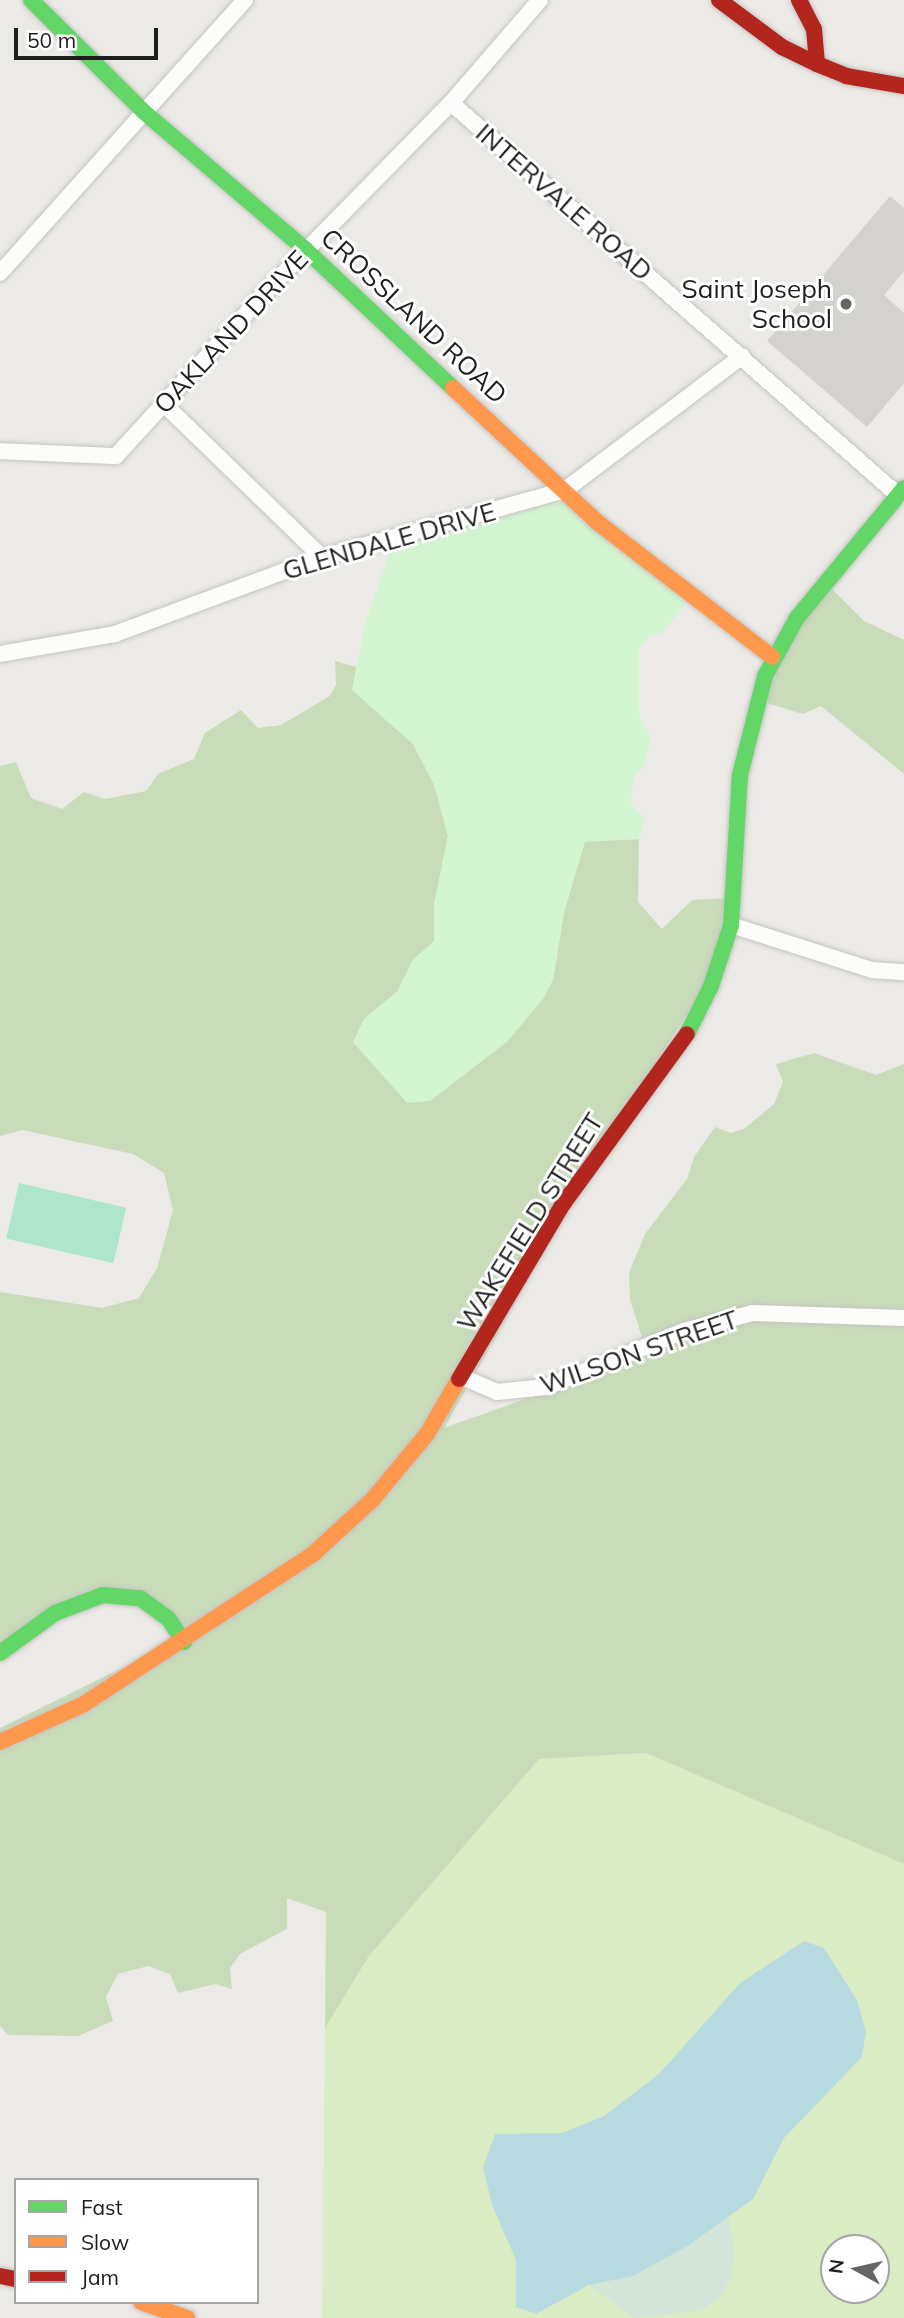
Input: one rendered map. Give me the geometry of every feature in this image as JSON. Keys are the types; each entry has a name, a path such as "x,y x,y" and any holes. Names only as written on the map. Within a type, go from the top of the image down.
{"street":[{"name":"CROSSLAND ROAD","path":"31,0 144,112 306,250 597,522 772,657"},
{"path":"0,273 245,0"},
{"name":"OAKLAND DRIVE","path":"0,451 116,456 306,250 451,103 540,0"},
{"path":"719,0 782,47 817,64 846,76 904,86"},
{"path":"799,0 814,29 817,64"},
{"name":"INTERVALE ROAD","path":"451,103 901,492"},
{"name":"GLENDALE DRIVE","path":"0,654 115,634 323,557 565,490 743,356"},
{"path":"164,404 323,557"},
{"name":"WAKEFIELD STREET","path":"0,1742 84,1704 184,1642 339,1531 427,1434 584,1172 678,1051 711,986 731,925 740,775 772,657 797,618 901,492"},
{"path":"731,925 872,970 904,972"},
{"name":"WILSON STREET","path":"462,1377 497,1392 546,1387 684,1331 753,1313 904,1318"},
{"path":"0,1653 55,1613 103,1595 140,1598 168,1618 184,1642"},
{"path":"147,2304 187,2318"}],"green space":[{"path":"550,493 690,599 662,633 649,636 639,649 639,717 651,738 645,764 633,779 631,803 645,820 639,839 585,842 564,912 553,980 543,999 508,1041 430,1101 407,1103 353,1042 364,1019 397,992 413,960 434,941 434,905 448,836 434,784 413,744 352,690 365,624 395,537"},
{"path":"828,585 864,621 904,640 904,774 821,706 803,714 756,700"},
{"path":"335,661 356,667 353,690 413,744 434,784 448,836 434,905 434,941 413,960 397,992 364,1019 553,980 564,912 585,841 639,839 638,902 662,929 692,900 730,898 714,971 616,1126 444,1428 567,1384 643,1341 630,1299 629,1273 645,1234 687,1179 694,1157 715,1127 731,1133 744,1129 774,1104 783,1082 776,1064 814,1053 876,1075 904,1064 904,1864 646,1753 539,1759 369,1956 325,2028 326,1912 287,1898 287,1929 240,1954 230,1968 232,1989 215,1984 178,1993 170,1974 148,1966 118,1974 106,1997 113,2021 78,2036 8,2035 0,2026 0,1728 189,1635 106,1591 0,1650 0,1292 102,1308 139,1298 157,1268 173,1210 164,1173 133,1154 22,1130 0,1136 0,766 16,762 31,798 62,809 84,792 105,799 146,791 158,774 194,759 205,733 241,710 258,728 281,725 330,696 336,685"},
{"path":"19,1183 126,1208 113,1263 6,1239"},
{"path":"646,1753 904,1864 904,2318 322,2318 325,2028 369,1956 538,1759"},
{"path":"729,2217 735,2257 731,2277 720,2297 702,2310 634,2318 589,2285 633,2276"}],"water":[{"path":"804,1941 824,1948 857,2000 866,2032 862,2057 784,2138 753,2199 689,2245 633,2276 589,2285 536,2314 516,2307 516,2260 492,2205 483,2167 495,2134 562,2133 604,2116 659,2074 740,1983"}],"building":[{"name":"Saint Joseph School","path":"890,196 904,208 904,271 884,295 904,313 904,383 867,427 767,341"}],"traffic: fast":[{"path":"31,0 144,112 306,250 453,388"},
{"path":"687,1034 711,986 731,925 740,775 765,676 797,618 904,488"},
{"path":"0,1653 55,1613 103,1595 140,1598 168,1618 184,1642"}],"traffic: slow":[{"path":"453,388 597,522 772,657"},
{"path":"0,1742 84,1704 313,1554 373,1499 427,1434 459,1379"},
{"path":"147,2304 187,2318"}],"traffic: jam":[{"path":"719,0 782,47 817,64 846,76 904,86"},
{"path":"799,0 814,29 817,64"},
{"path":"459,1379 563,1204 687,1034"},
{"path":"0,2276 14,2279"}],"place":[{"name":"Saint Joseph School","path":"846,304"}]}
